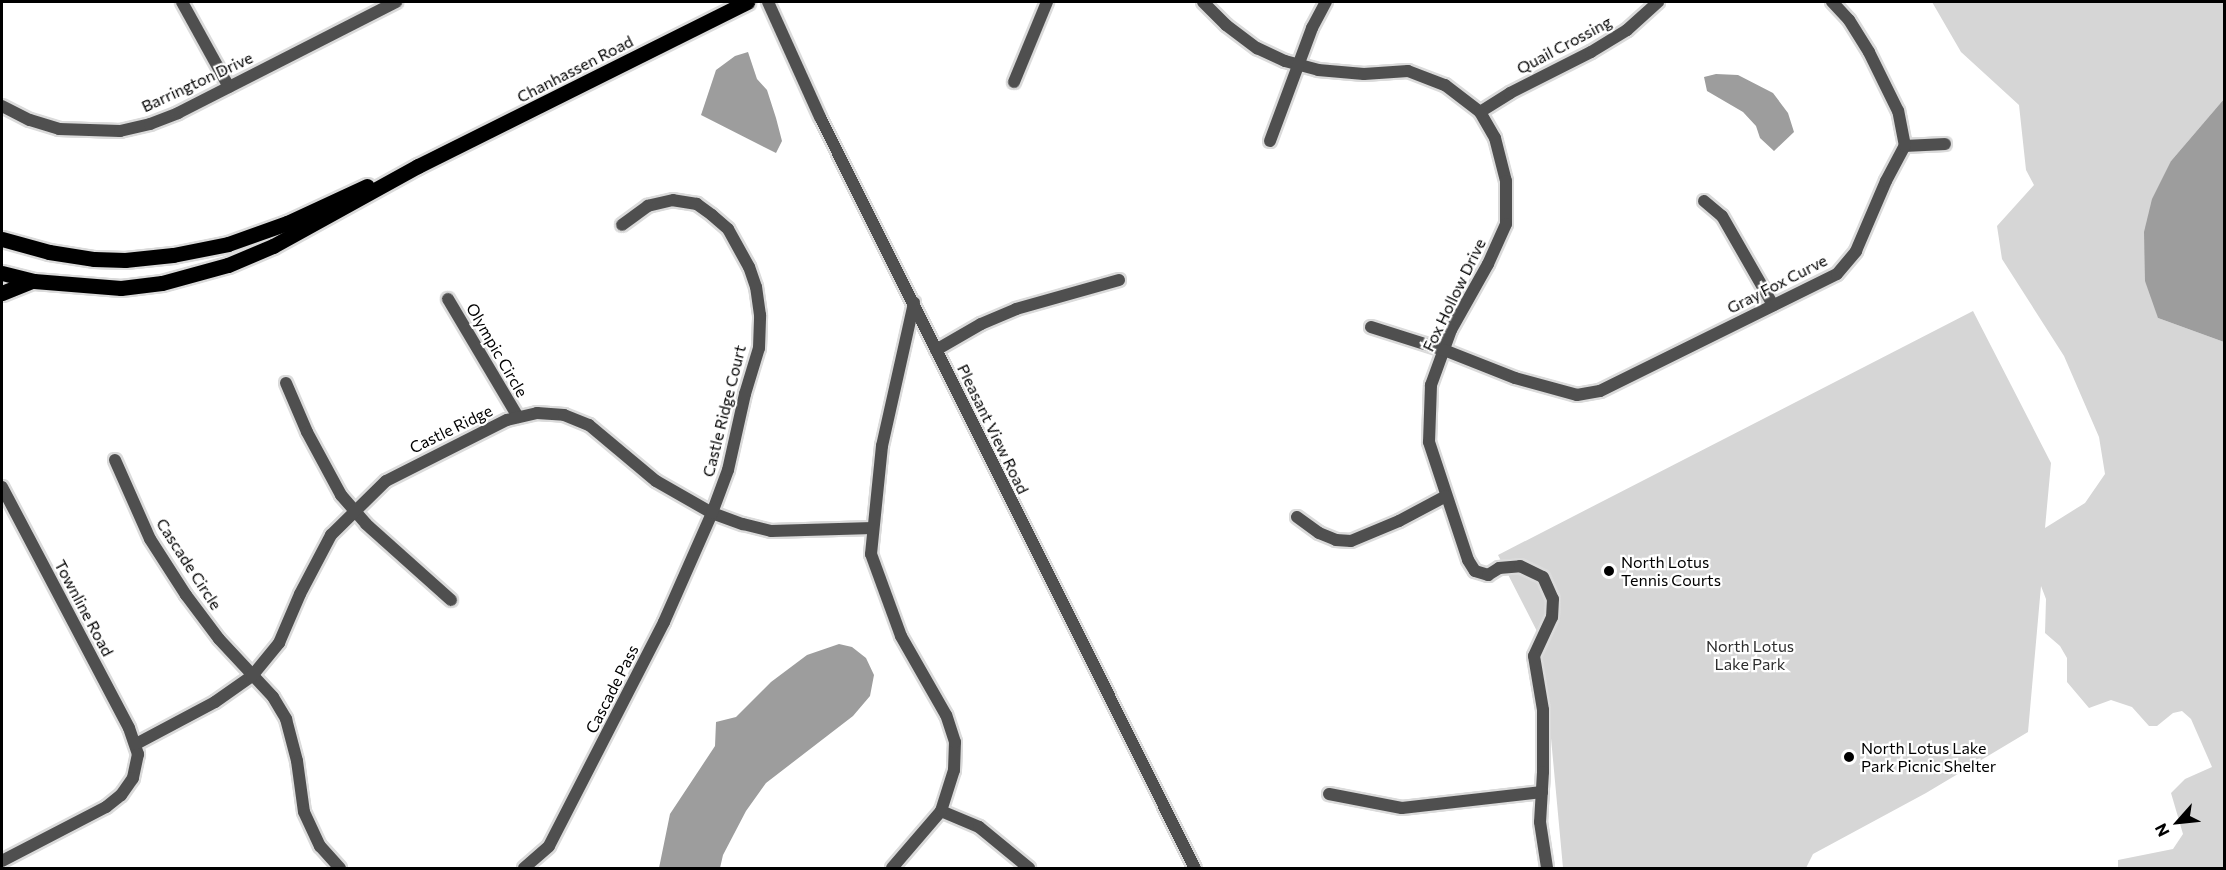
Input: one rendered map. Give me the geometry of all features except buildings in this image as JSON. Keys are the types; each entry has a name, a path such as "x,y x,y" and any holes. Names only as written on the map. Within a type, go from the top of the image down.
{"main road":[{"name":"Chanhassen Road","path":"418,166 747,2"},
{"path":"2,240 50,252 94,259 126,260 173,255 228,244 287,223 352,191 418,166"},
{"path":"2,273 34,281 121,288 162,283 220,268 283,241 418,166"},
{"path":"2,292 34,281"}],"street":[{"path":"182,2 229,87"},
{"name":"Barrington Drive","path":"2,106 30,120 59,129 120,131 159,120 396,2"},
{"name":"Pleasant View Road","path":"768,2 820,117 1194,868"},
{"path":"1014,82 1047,2"},
{"name":"Fox Hollow Drive","path":"1203,2 1226,26 1257,48 1300,65 1318,70 1364,74 1408,71 1445,85 1480,112 1495,138 1506,181 1506,224 1488,264 1451,330 1431,385 1429,442 1468,560 1475,571 1488,575 1499,568 1520,566 1544,577 1553,599 1552,617 1534,656 1543,710 1540,822 1547,868"},
{"path":"1270,141 1312,28 1326,2"},
{"name":"Quail Crossing","path":"1480,112 1510,93 1591,52 1627,30 1658,2"},
{"path":"1832,2 1849,20 1869,52 1898,111 1905,146 1945,144"},
{"name":"Gray Fox Curve","path":"1371,327 1444,350 1515,378 1577,395 1600,390 1837,274 1856,251 1886,181 1905,146"},
{"name":"Castle Ridge Court","path":"622,225 648,206 673,200 697,204 728,229 741,249 756,287 760,315 759,348 745,394 728,470 712,513"},
{"path":"1704,201 1727,223 1773,305"},
{"path":"936,350 981,324 1016,309 1119,280"},
{"name":"Olympic Circle","path":"448,299 518,417"},
{"path":"892,868 941,811 954,770 955,742 946,715 901,636 871,554 882,446 914,303"},
{"path":"286,383 307,432 341,495 408,563 452,600"},
{"name":"Castle Ridge","path":"136,744 214,702 252,676 279,643 300,594 331,535 386,481 507,420 537,413 564,415 589,425 656,481 712,513 771,531 873,528"},
{"name":"Cascade Circle","path":"115,460 150,538 186,595 252,676"},
{"name":"Townline Road","path":"2,487 136,744"},
{"path":"1297,517 1319,533 1336,540 1351,541 1399,521 1446,496"},
{"name":"Cascade Pass","path":"524,868 549,846 664,622 712,513"},
{"path":"252,676 273,698 286,719 297,762 304,812 320,846 340,868"},
{"path":"2,861 86,819 121,795 137,766 136,744"},
{"path":"1329,794 1402,808 1542,792"},
{"path":"941,811 979,827 1029,868"}],"green space":[{"name":"North Lotus Lake Park","path":"1932,2 2224,2 2224,99 2171,161 2158,318 2224,342 2224,868 2118,868 2118,860 2173,849 2183,834 2171,793 2185,779 2212,767 2191,719 2182,711 2173,713 2157,726 2149,726 2132,707 2111,700 2089,708 2067,682 2067,658 2060,646 2045,633 2046,599 2041,586 2028,732 1926,793 1813,854 1806,868 1563,868 1546,684 1540,659 1544,645 1498,555 1973,311 2051,463 2045,528 2085,503 2105,474 2099,437 2064,356 2002,259 1997,226 2034,185 2026,170 2019,105 1961,52"}],"shaded area":[{"path":"748,52 757,79 767,90 776,118 782,141 776,153 701,115 716,70 735,56"},
{"path":"1716,74 1738,75 1773,93 1788,113 1794,132 1774,151 1760,138 1756,126 1743,112 1707,91 1704,77"},
{"path":"2224,99 2224,342 2158,318 2145,281 2144,232 2152,199 2171,161"},
{"path":"839,644 852,647 866,658 874,675 870,696 853,716 766,783 746,811 723,855 720,868 659,868 670,814 715,746 716,722 736,717 771,682 807,655"}],"place":[{"name":"North Lotus Tennis Courts","path":"1609,571"},
{"name":"North Lotus Lake Park Picnic Shelter","path":"1849,757"}]}
